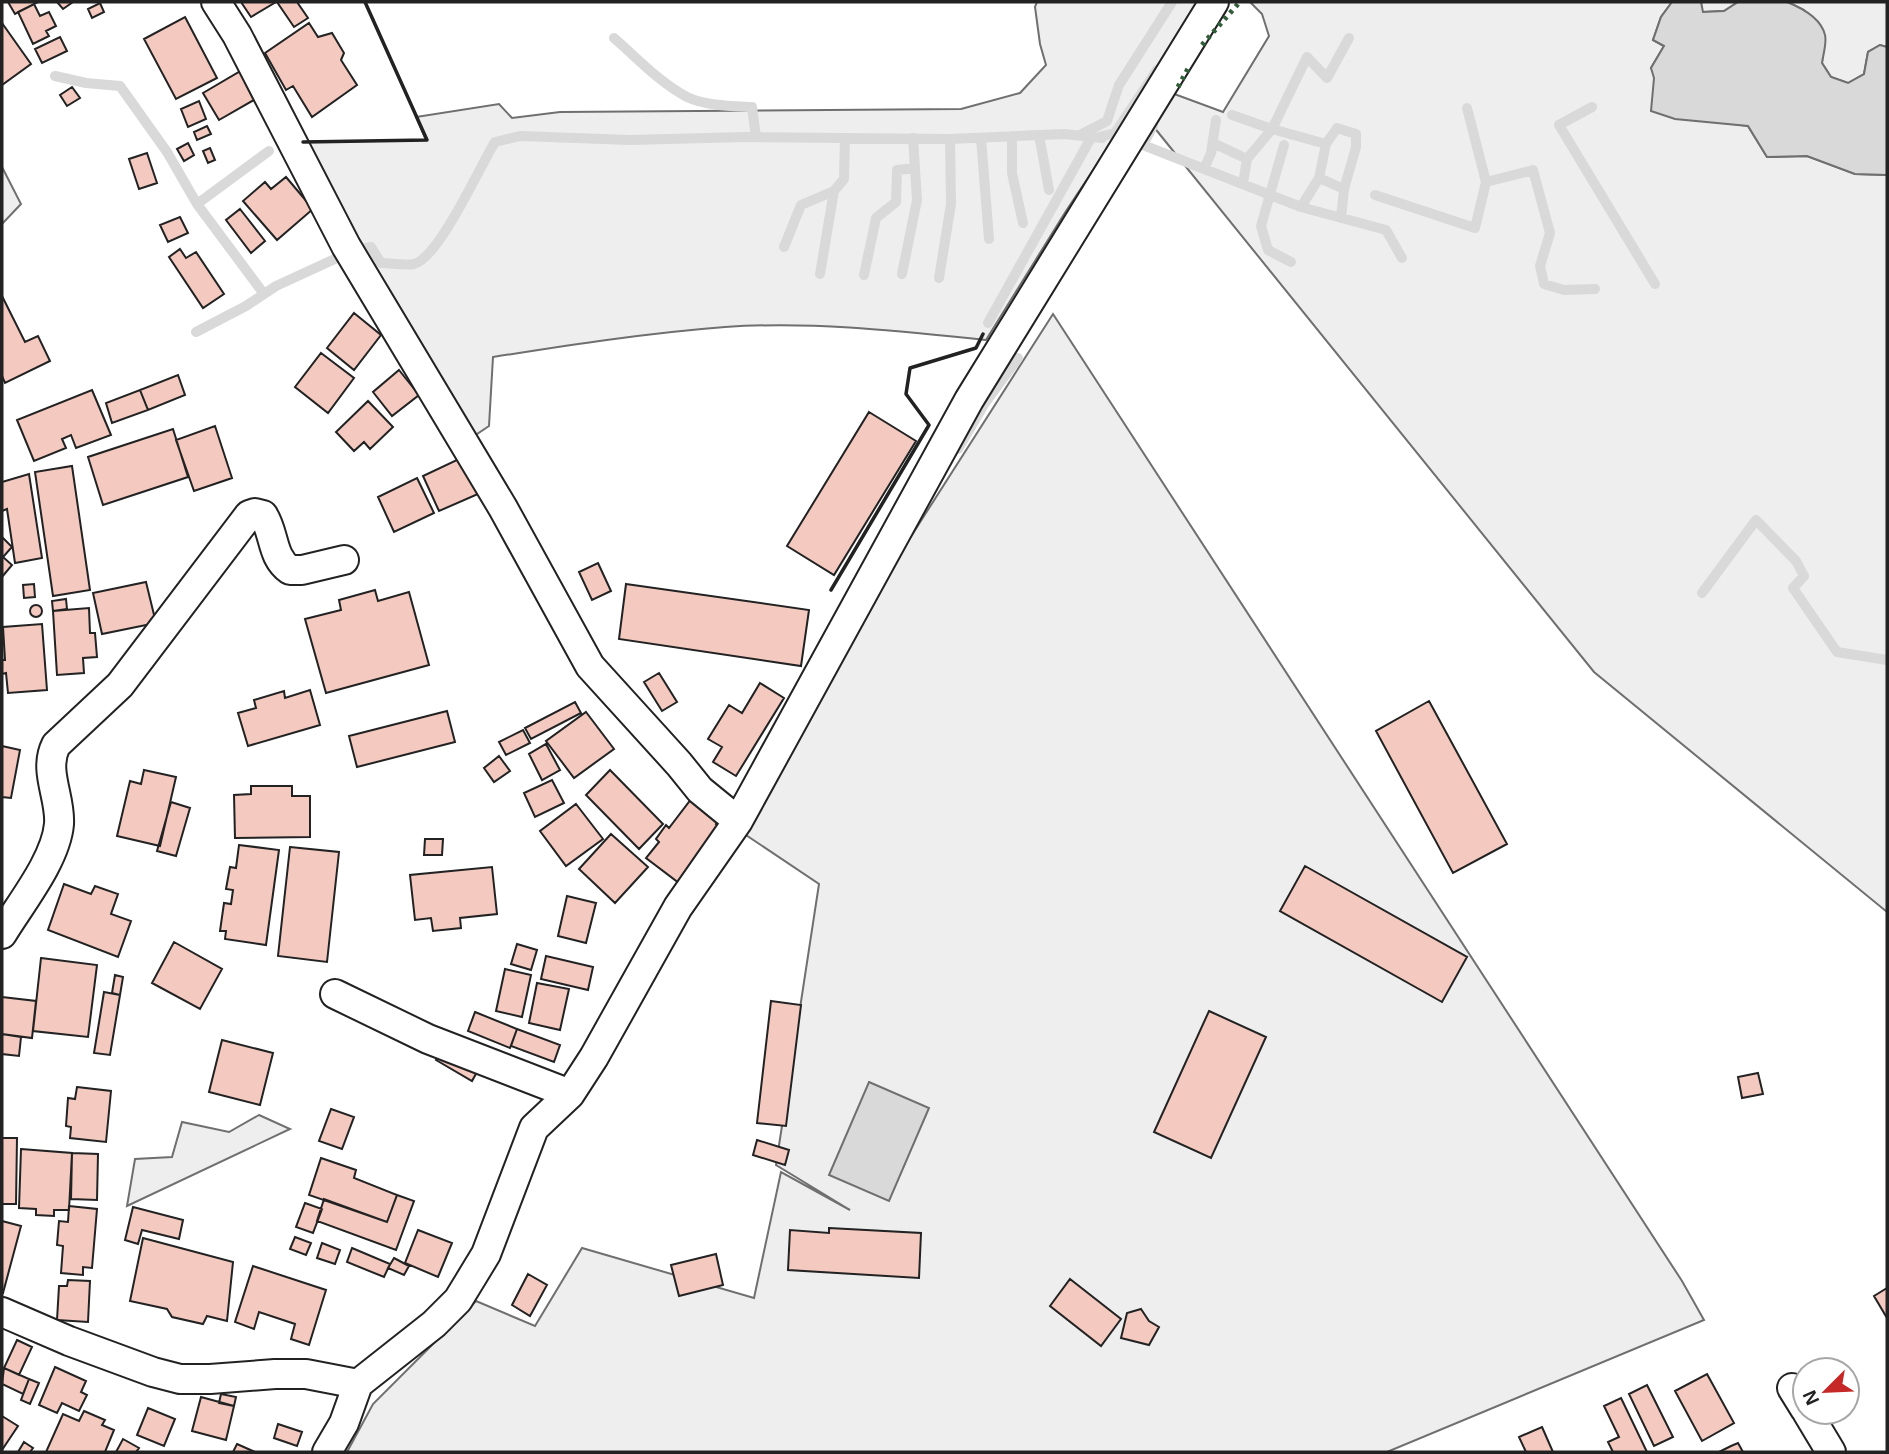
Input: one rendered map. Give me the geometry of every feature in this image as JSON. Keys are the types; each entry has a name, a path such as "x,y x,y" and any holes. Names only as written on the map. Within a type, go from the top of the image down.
{"street":[{"path":"216,2 236,35 346,246 503,508 590,666 700,790 738,821"},
{"path":"327,1452 344,1423 358,1384 414,1342 458,1300 486,1254 519,1161 534,1128 570,1094 594,1057 678,907 738,821 969,400 1214,2"},
{"path":"2,934 54,845 59,825 58,802 50,757 56,745 120,685 249,515 263,515 279,559 290,570 302,570 344,560"},
{"path":"335,995 428,1039 570,1094"},
{"path":"2,1312 69,1341 153,1372 180,1379 210,1380 306,1374 358,1384"},
{"path":"1816,1426 1832,1452"}],"shaded area":[{"path":"1037,2 1205,2 1066,211 986,340 856,328 758,325 638,336 493,357 489,426 468,440 301,142 426,140 416,117 499,104 512,118 560,112 961,109 1020,93 1046,65 1040,44 1035,7"},
{"path":"1250,2 1672,2 1661,17 1653,40 1664,46 1651,68 1713,121 1748,126 1767,157 1807,156 1855,174 1887,175 1887,912 1594,672 1153,126 1169,92 1223,112 1269,36 1262,14"},
{"path":"1672,2 1701,2 1703,12 1724,11 1738,2 1793,4 1810,14 1823,29 1825,45 1822,63 1831,77 1848,83 1864,74 1868,52 1880,45 1887,47 1887,175 1855,174 1807,156 1767,157 1748,126 1675,119 1651,111 1654,78 1651,68 1664,46 1653,40 1661,17"},
{"path":"1701,2 1738,2 1724,11 1702,12"},
{"path":"1787,2 1887,2 1887,47 1880,45 1868,52 1864,74 1848,83 1831,77 1822,63 1825,36 1804,10"},
{"path":"2,167 21,204 2,224"},
{"path":"1053,314 1682,1281 1704,1320 1387,1452 347,1452 373,1404 476,1301 535,1326 582,1248 754,1298 781,1172 850,1210 776,1165 819,884 728,823"},
{"path":"869,1082 929,1108 889,1201 829,1175"},
{"path":"259,1115 290,1129 127,1206 135,1159 172,1157 182,1122 229,1132"}],"building":[{"path":"8,2 38,2 15,14"},
{"path":"57,2 73,2 63,9"},
{"path":"241,2 276,2 251,17"},
{"path":"277,2 297,2 308,18 294,27"},
{"path":"100,3 104,12 92,18 88,9"},
{"path":"34,4 40,16 49,12 56,26 46,31 49,36 33,44 18,12"},
{"path":"185,17 217,78 176,99 144,39"},
{"path":"2,23 31,64 2,85"},
{"path":"309,23 318,37 332,33 344,53 341,60 357,85 312,117 293,86 286,90 265,53"},
{"path":"60,37 67,51 42,63 35,49"},
{"path":"244,69 259,97 219,120 203,93"},
{"path":"72,87 80,98 67,106 60,95"},
{"path":"199,101 206,119 188,127 181,109"},
{"path":"207,126 211,134 197,140 194,132"},
{"path":"188,143 194,155 184,161 177,149"},
{"path":"210,148 215,160 208,163 203,151"},
{"path":"147,153 157,183 139,189 129,159"},
{"path":"286,177 313,209 277,240 243,201 265,182 271,189"},
{"path":"240,209 265,241 251,253 226,220"},
{"path":"180,217 188,233 168,242 160,225"},
{"path":"180,249 186,258 196,252 224,294 203,308 169,257"},
{"path":"2,296 25,342 38,336 50,361 5,383 2,376"},
{"path":"354,313 381,335 354,370 327,348"},
{"path":"321,353 354,378 328,413 295,387"},
{"path":"399,370 419,395 392,416 373,392"},
{"path":"178,375 185,395 148,410 140,390"},
{"path":"92,390 111,435 76,448 71,435 62,439 66,448 34,461 17,420"},
{"path":"140,390 148,410 112,423 106,403"},
{"path":"368,401 393,427 370,449 364,442 354,451 336,432"},
{"path":"869,412 916,441 834,575 787,546"},
{"path":"215,426 232,478 194,491 176,440"},
{"path":"173,429 188,477 103,505 88,457"},
{"path":"461,458 478,494 439,511 423,476"},
{"path":"72,466 90,590 53,596 35,472"},
{"path":"29,474 42,558 15,563 7,509 2,511 2,482"},
{"path":"417,478 434,513 394,532 378,497"},
{"path":"2,537 12,547 3,557 12,565 2,577"},
{"path":"598,563 611,591 592,600 579,572"},
{"path":"146,582 156,623 102,634 93,593"},
{"path":"34,584 35,597 24,598 23,585"},
{"path":"626,584 809,610 801,666 619,639"},
{"path":"375,590 378,601 409,592 429,665 326,693 305,619 341,610 339,600"},
{"path":"66,599 67,609 53,611 52,601"},
{"path":"36,605 42,611 36,617 30,611"},
{"path":"89,608 90,633 95,633 97,657 83,658 84,673 57,675 53,611"},
{"path":"42,624 47,690 8,693 6,673 2,674 2,660 5,660 3,627"},
{"path":"659,673 677,702 662,711 644,682"},
{"path":"760,683 784,698 736,776 713,762 722,747 708,739 729,705 742,713"},
{"path":"310,690 320,725 248,746 238,713 256,708 254,700 284,691 285,698"},
{"path":"1429,701 1507,844 1453,873 1376,731"},
{"path":"575,702 581,713 531,739 525,728"},
{"path":"447,711 455,742 357,767 349,736"},
{"path":"586,712 614,749 574,778 546,741"},
{"path":"523,730 530,743 506,755 499,742"},
{"path":"546,744 560,770 542,780 529,754"},
{"path":"2,746 20,750 11,798 2,797"},
{"path":"499,756 510,771 494,782 484,768"},
{"path":"144,770 176,777 160,846 117,836 130,781 141,784"},
{"path":"610,770 663,824 639,849 586,795"},
{"path":"552,780 564,803 535,817 524,793"},
{"path":"251,786 292,786 292,796 310,796 310,837 235,838 234,795 251,794"},
{"path":"695,794 722,815 716,824 721,828 679,883 646,858 659,842 656,839 666,825 669,828"},
{"path":"171,802 190,808 176,856 157,851"},
{"path":"576,804 603,839 566,866 540,831"},
{"path":"611,834 648,867 615,903 579,869"},
{"path":"425,839 443,839 442,855 424,855"},
{"path":"239,845 279,850 266,945 225,939 226,931 220,931 224,903 231,904 233,890 226,889 230,867 236,868"},
{"path":"290,847 339,852 327,962 278,956"},
{"path":"1305,866 1467,957 1442,1002 1280,911"},
{"path":"492,867 497,914 460,918 461,928 433,931 431,918 415,920 410,875"},
{"path":"64,884 91,894 95,886 118,894 111,914 131,921 118,957 48,930"},
{"path":"567,896 596,903 586,943 558,936"},
{"path":"174,942 222,969 200,1009 152,983"},
{"path":"517,944 537,950 531,970 511,964"},
{"path":"546,956 593,967 588,990 541,979"},
{"path":"41,958 97,965 88,1037 33,1031"},
{"path":"505,969 531,975 522,1017 496,1011"},
{"path":"115,975 123,977 120,995 112,993"},
{"path":"537,983 569,989 560,1030 529,1023"},
{"path":"104,992 120,995 110,1055 94,1053"},
{"path":"2,997 36,1001 32,1038 2,1034"},
{"path":"771,1001 801,1005 786,1126 757,1123"},
{"path":"1209,1011 1266,1037 1211,1158 1154,1132"},
{"path":"475,1012 517,1029 510,1048 468,1031"},
{"path":"517,1029 560,1045 554,1062 511,1046"},
{"path":"2,1034 21,1037 19,1056 2,1054"},
{"path":"222,1040 273,1053 260,1105 209,1092"},
{"path":"447,1040 483,1061 472,1081 436,1060"},
{"path":"1758,1073 1763,1094 1742,1098 1738,1077"},
{"path":"77,1087 111,1091 106,1142 70,1138 71,1127 66,1126 68,1098 75,1099"},
{"path":"331,1109 354,1117 342,1149 319,1141"},
{"path":"2,1138 17,1138 16,1204 2,1204"},
{"path":"757,1140 789,1150 785,1165 753,1155"},
{"path":"21,1149 72,1153 69,1210 54,1210 54,1216 36,1215 36,1209 19,1208"},
{"path":"72,1153 98,1154 97,1200 71,1199"},
{"path":"321,1158 356,1170 354,1178 397,1195 387,1222 309,1195"},
{"path":"397,1195 414,1201 396,1250 317,1221 324,1199 387,1222"},
{"path":"305,1203 322,1209 313,1233 296,1227"},
{"path":"69,1206 97,1209 92,1268 83,1267 83,1275 61,1273 63,1246 57,1245 59,1221 68,1222"},
{"path":"133,1207 183,1220 179,1239 142,1230 138,1244 125,1240"},
{"path":"2,1221 21,1226 3,1293 2,1293"},
{"path":"829,1228 921,1233 919,1278 788,1270 790,1230 829,1233"},
{"path":"418,1230 452,1243 438,1277 405,1263"},
{"path":"295,1237 311,1243 306,1255 290,1249"},
{"path":"143,1238 233,1262 227,1321 207,1316 203,1324 172,1317 167,1309 130,1301"},
{"path":"322,1243 340,1250 335,1264 317,1258"},
{"path":"352,1248 390,1264 384,1277 347,1262"},
{"path":"716,1254 723,1285 679,1296 671,1265"},
{"path":"394,1258 409,1266 404,1275 388,1268"},
{"path":"253,1266 326,1290 309,1345 291,1339 295,1324 259,1312 254,1329 235,1322"},
{"path":"528,1274 547,1285 530,1316 512,1305"},
{"path":"1070,1279 1121,1319 1101,1346 1050,1306"},
{"path":"68,1280 90,1281 88,1322 57,1320 59,1286 67,1286"},
{"path":"1887,1288 1887,1318 1874,1296"},
{"path":"1141,1309 1149,1321 1159,1327 1149,1345 1121,1338 1127,1313"},
{"path":"17,1340 32,1347 19,1375 4,1368"},
{"path":"55,1367 86,1381 81,1392 87,1395 79,1411 62,1403 57,1413 39,1405"},
{"path":"4,1368 29,1379 23,1394 2,1384"},
{"path":"1707,1374 1734,1423 1702,1441 1675,1391"},
{"path":"29,1379 39,1383 30,1404 21,1400"},
{"path":"1647,1385 1673,1437 1654,1446 1629,1394"},
{"path":"221,1394 236,1397 234,1406 219,1403"},
{"path":"201,1397 234,1406 226,1440 192,1431"},
{"path":"1621,1398 1647,1452 1613,1452 1608,1442 1619,1437 1604,1406"},
{"path":"148,1408 175,1419 164,1446 137,1435"},
{"path":"84,1411 105,1420 102,1425 114,1430 105,1452 46,1452 63,1414 79,1421"},
{"path":"2,1416 18,1426 2,1450"},
{"path":"278,1424 302,1432 297,1446 274,1438"},
{"path":"1542,1427 1553,1452 1526,1452 1519,1437"},
{"path":"123,1439 139,1448 136,1452 116,1452"},
{"path":"24,1442 33,1448 30,1452 18,1452"},
{"path":"1738,1443 1743,1452 1719,1452 1731,1446"},
{"path":"237,1444 255,1452 233,1452"}],"waterway":[{"path":"1080,135 1107,121 1119,85 1172,2"},
{"path":"614,38 658,77 687,97 710,104 752,107 756,137"},
{"path":"1341,218 1344,189 1356,147 1356,134 1337,128 1326,144 1272,129 1307,57 1327,78 1349,38"},
{"path":"1099,137 1115,133 1157,70"},
{"path":"55,76 86,83 120,86 167,152 197,204 264,294"},
{"path":"1592,107 1559,125 1655,284"},
{"path":"1375,195 1475,228 1486,182 1467,108"},
{"path":"1232,115 1272,129 1247,159"},
{"path":"1204,169 1211,153 1216,120"},
{"path":"1153,126 1143,145 1301,207 1386,230 1402,258"},
{"path":"355,250 371,247 381,263 410,265 424,258 447,229 495,142 520,136 630,140 745,137 950,139 1064,134 1102,138"},
{"path":"1039,135 1049,190"},
{"path":"1012,136 1012,173 1023,223"},
{"path":"988,323 1092,136"},
{"path":"820,274 834,191 844,179 845,138"},
{"path":"902,274 917,200 913,138"},
{"path":"981,138 989,239"},
{"path":"939,278 951,204 950,139"},
{"path":"1213,143 1247,159 1243,184"},
{"path":"1301,207 1319,178 1326,144"},
{"path":"1284,145 1261,226 1268,250 1291,262"},
{"path":"197,204 269,151"},
{"path":"864,275 876,218 896,202 897,170 915,168"},
{"path":"1486,182 1533,170 1550,233 1540,266 1544,284 1564,290 1595,289"},
{"path":"1319,178 1344,189"},
{"path":"784,247 801,205 834,191"},
{"path":"196,332 246,306 276,286 337,258"},
{"path":"958,449 985,403 1018,358"},
{"path":"1702,593 1756,520 1796,561 1804,576 1793,588 1837,652 1887,660"}],"hedge":[{"path":"1202,45 1238,4"},
{"path":"1178,87 1190,65"}],"wall":[{"path":"303,142 427,140 365,2"},
{"path":"831,590 929,425 906,394 910,368 976,348 983,334"}]}
